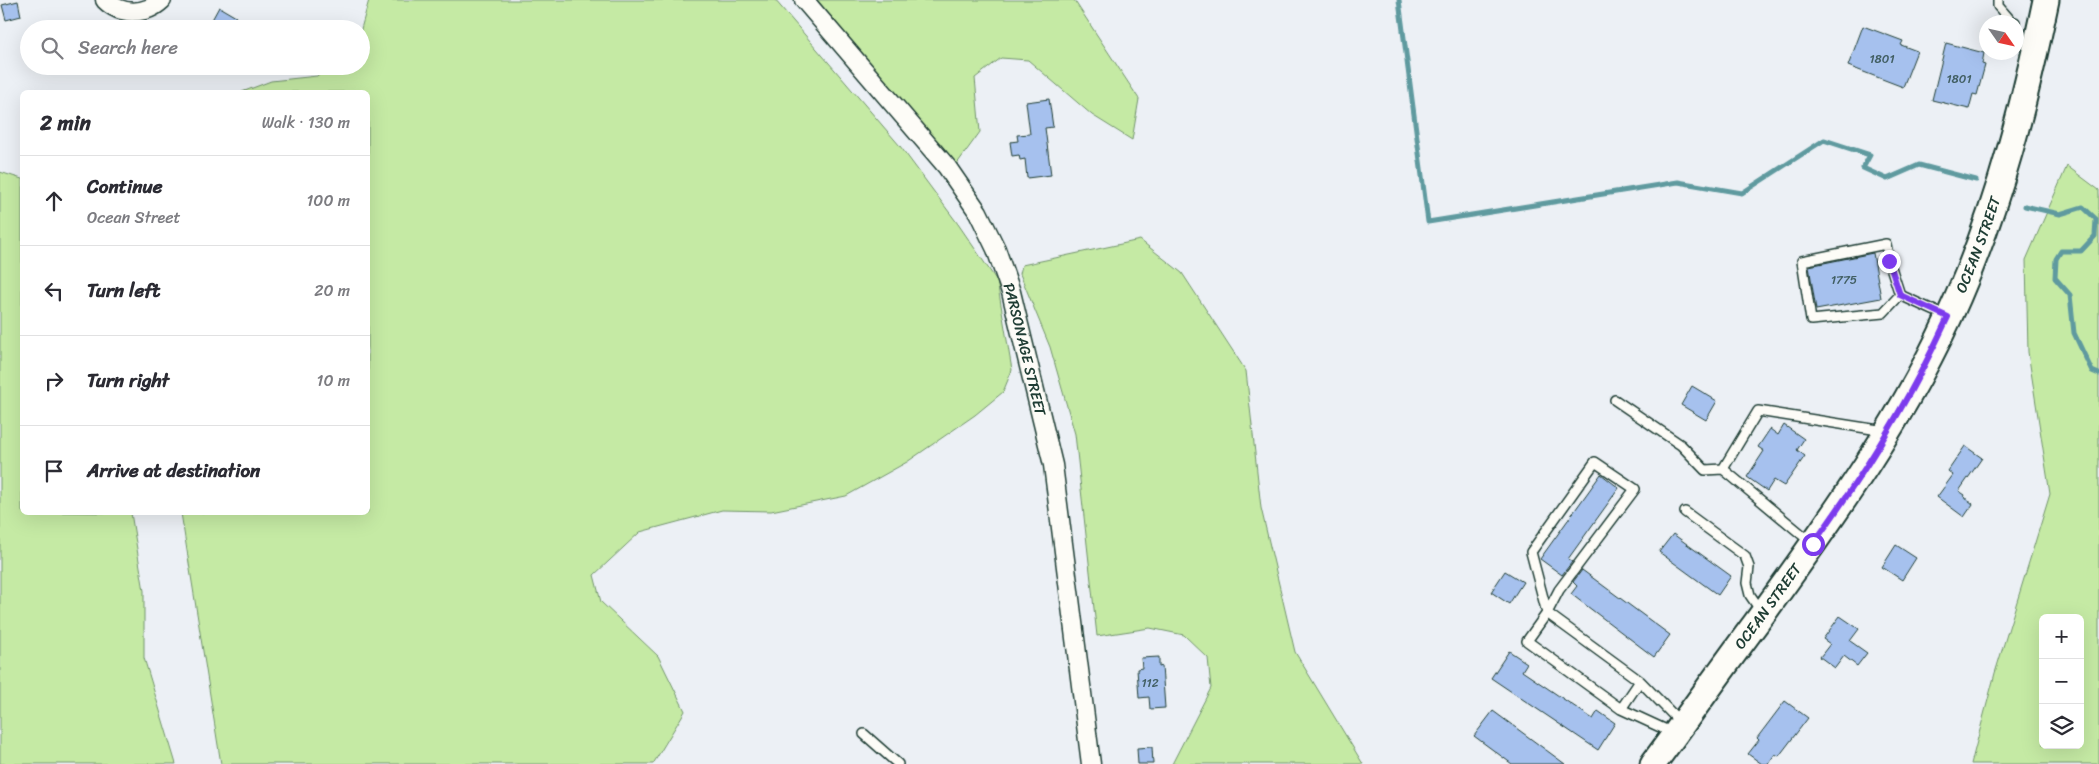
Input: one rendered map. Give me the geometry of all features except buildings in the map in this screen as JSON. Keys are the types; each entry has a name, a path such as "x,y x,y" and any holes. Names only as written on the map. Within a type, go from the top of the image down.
{"main road":[{"name":"OCEAN STREET","path":"1653,764 1813,544 1887,432 1921,375 1974,257 2002,179 2029,84 2026,26 2046,0"}],"street":[{"path":"105,0 117,8 138,12 149,9 162,0"},
{"name":"PARSONAGE STREET","path":"804,0 947,167 978,212 996,249 1013,300 1053,465 1091,764"}],"lane":[{"path":"1998,0 1998,6 2011,21 2026,26"},
{"path":"1900,295 1883,313 1811,320 1802,261 1886,244 1889,261 1900,295 1948,317"},
{"path":"1615,400 1681,445 1705,470 1723,469 1813,544"},
{"path":"1723,469 1758,411 1887,432"},
{"path":"1679,729 1622,709 1528,641 1547,613 1559,590 1635,489 1595,462 1531,552 1547,613 1640,681 1679,729"},
{"path":"1685,512 1745,556 1749,567 1747,582 1750,595 1763,613"},
{"path":"1622,709 1640,681"},
{"path":"864,734 898,764"}],"green space":[{"path":"369,0 775,0 900,146 958,224 997,281 1012,370 1003,392 975,415 907,462 846,496 771,511 722,510 640,532 594,575 601,602 658,656 685,711 653,764 221,764 181,515 370,515 370,90 247,90 271,81 318,75 370,75 370,20 363,20"},
{"path":"817,0 1074,0 1139,99 1132,140 1092,115 1028,60 1001,58 975,78 980,132 956,165"},
{"path":"2067,166 2099,190 2099,764 1971,764 1995,673 2050,494 2028,352 2026,260"},
{"path":"0,172 20,178 20,515 131,515 144,591 144,658 176,764 0,764"},
{"path":"1140,240 1182,273 1246,371 1261,508 1295,652 1363,764 1172,764 1211,688 1208,658 1184,635 1150,628 1097,636 1075,434 1050,347 1020,274 1022,265"}],"waterway":[{"path":"1399,0 1428,222 1678,182 1742,193 1824,140 1870,155 1863,168 1887,179 1919,165 1976,180"},
{"path":"2025,206 2060,214 2083,207 2096,219 2095,236 2081,251 2061,251 2056,259 2055,278 2070,295 2074,333 2092,371 2099,374"}],"route":[{"path":"1813,544 1861,474 1899,413 1921,375 1948,317 1900,295 1889,261"}]}
